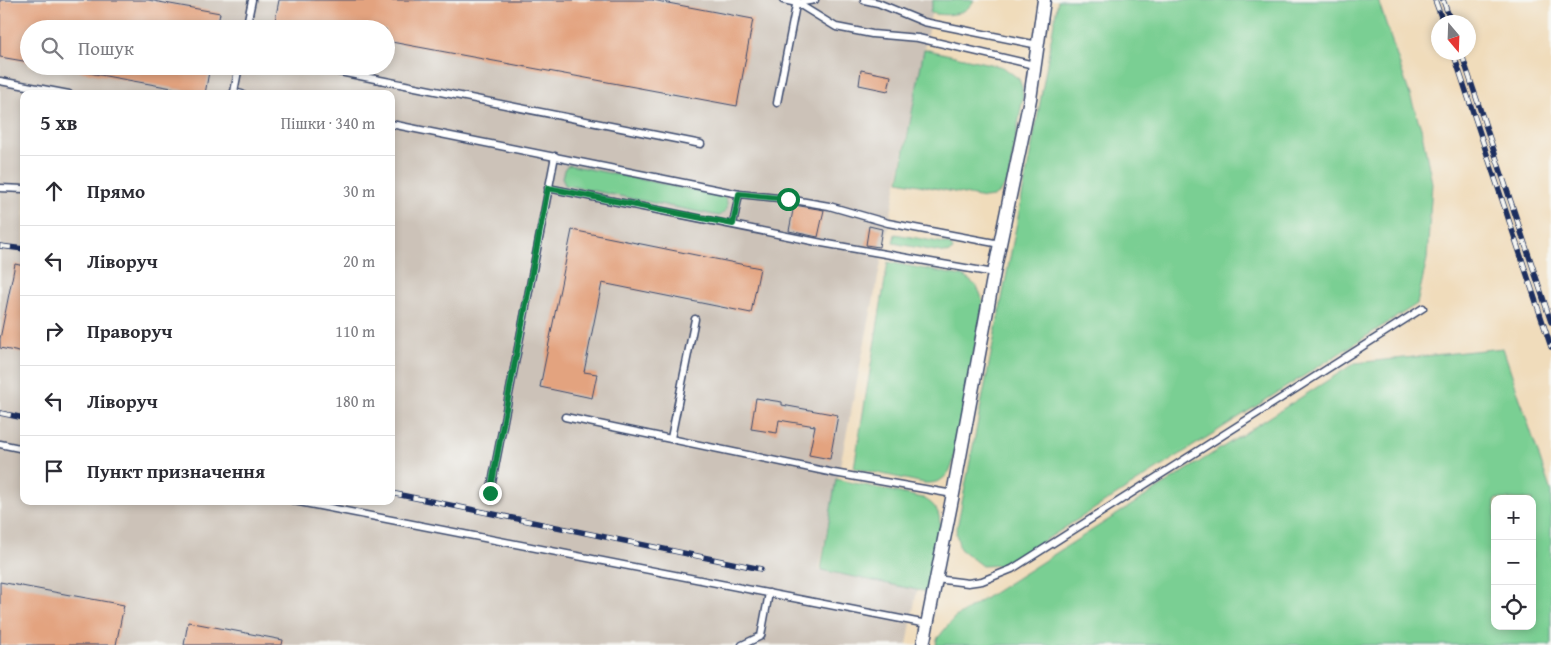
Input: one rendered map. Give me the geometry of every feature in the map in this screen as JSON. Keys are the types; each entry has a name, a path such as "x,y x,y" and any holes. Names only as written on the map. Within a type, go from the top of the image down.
{"street":[{"path":"923,645 994,273 1030,99 1044,0"}],"lane":[{"path":"248,20 252,0"},
{"path":"783,0 815,0"},
{"path":"864,0 878,2 924,22 1038,45"},
{"path":"797,1 836,26 872,34 918,38 1034,66"},
{"path":"777,103 797,1"},
{"path":"234,90 237,75"},
{"path":"355,75 701,144"},
{"path":"0,81 48,90"},
{"path":"395,125 739,194 812,203 888,223 1000,244"},
{"path":"490,493 555,156"},
{"path":"0,188 20,189"},
{"path":"548,188 822,243 994,273"},
{"path":"733,224 739,194"},
{"path":"936,579 968,583 982,581 1012,569 1423,308"},
{"path":"671,438 695,318"},
{"path":"565,417 834,473 953,494"},
{"path":"0,444 20,448"},
{"path":"315,505 927,624"},
{"path":"742,645 761,636 769,593"}],"shaded area":[{"path":"0,0 934,0 819,570 917,590 907,645 0,645"}],"green space":[{"path":"933,0 974,0 966,10 955,14 942,15 930,13"},
{"path":"1058,0 1378,0 1421,128 1432,183 1427,259 1417,304 1006,565 982,566 960,549 956,533 1037,120"},
{"path":"924,49 1003,67 1019,79 1023,97 1008,181 999,193 993,197 984,198 899,181"},
{"path":"569,165 723,196 727,202 727,207 719,216 565,185 562,177 565,168"},
{"path":"895,234 949,244 953,249 946,253 893,243"},
{"path":"888,262 962,276 971,281 977,288 982,300 983,305 952,466 941,480 933,483 924,483 854,468"},
{"path":"1503,348 1551,492 1551,645 936,645 937,639 954,618 1355,363"},
{"path":"836,479 923,498 934,506 938,513 940,526 927,592 821,570"}],"building":[{"path":"0,0 148,0 220,13 219,20 20,20 20,60 0,57"},
{"path":"279,0 652,0 753,19 737,106 395,43 395,20 275,20"},
{"path":"861,70 891,76 888,91 859,85"},
{"path":"100,75 208,75 206,90 183,90"},
{"path":"794,205 824,210 818,237 789,231"},
{"path":"869,226 882,229 879,247 866,245"},
{"path":"572,230 760,268 751,313 602,283 584,372 597,374 592,398 540,387"},
{"path":"15,264 20,265 20,352 0,348 0,339"},
{"path":"756,398 782,402 782,405 838,415 830,459 809,455 815,426 779,420 777,433 751,429"},
{"path":"0,582 124,605 116,645 0,645"},
{"path":"188,622 283,640 282,645 184,645"}],"railway":[{"path":"1435,0 1440,15"},
{"path":"1443,0 1448,15"},
{"path":"1456,60 1551,347"},
{"path":"1464,60 1551,322"},
{"path":"0,246 20,248"},
{"path":"0,413 20,417"},
{"path":"395,494 761,569"}],"route":[{"path":"490,493 548,188 733,224 739,194 788,199"}]}
